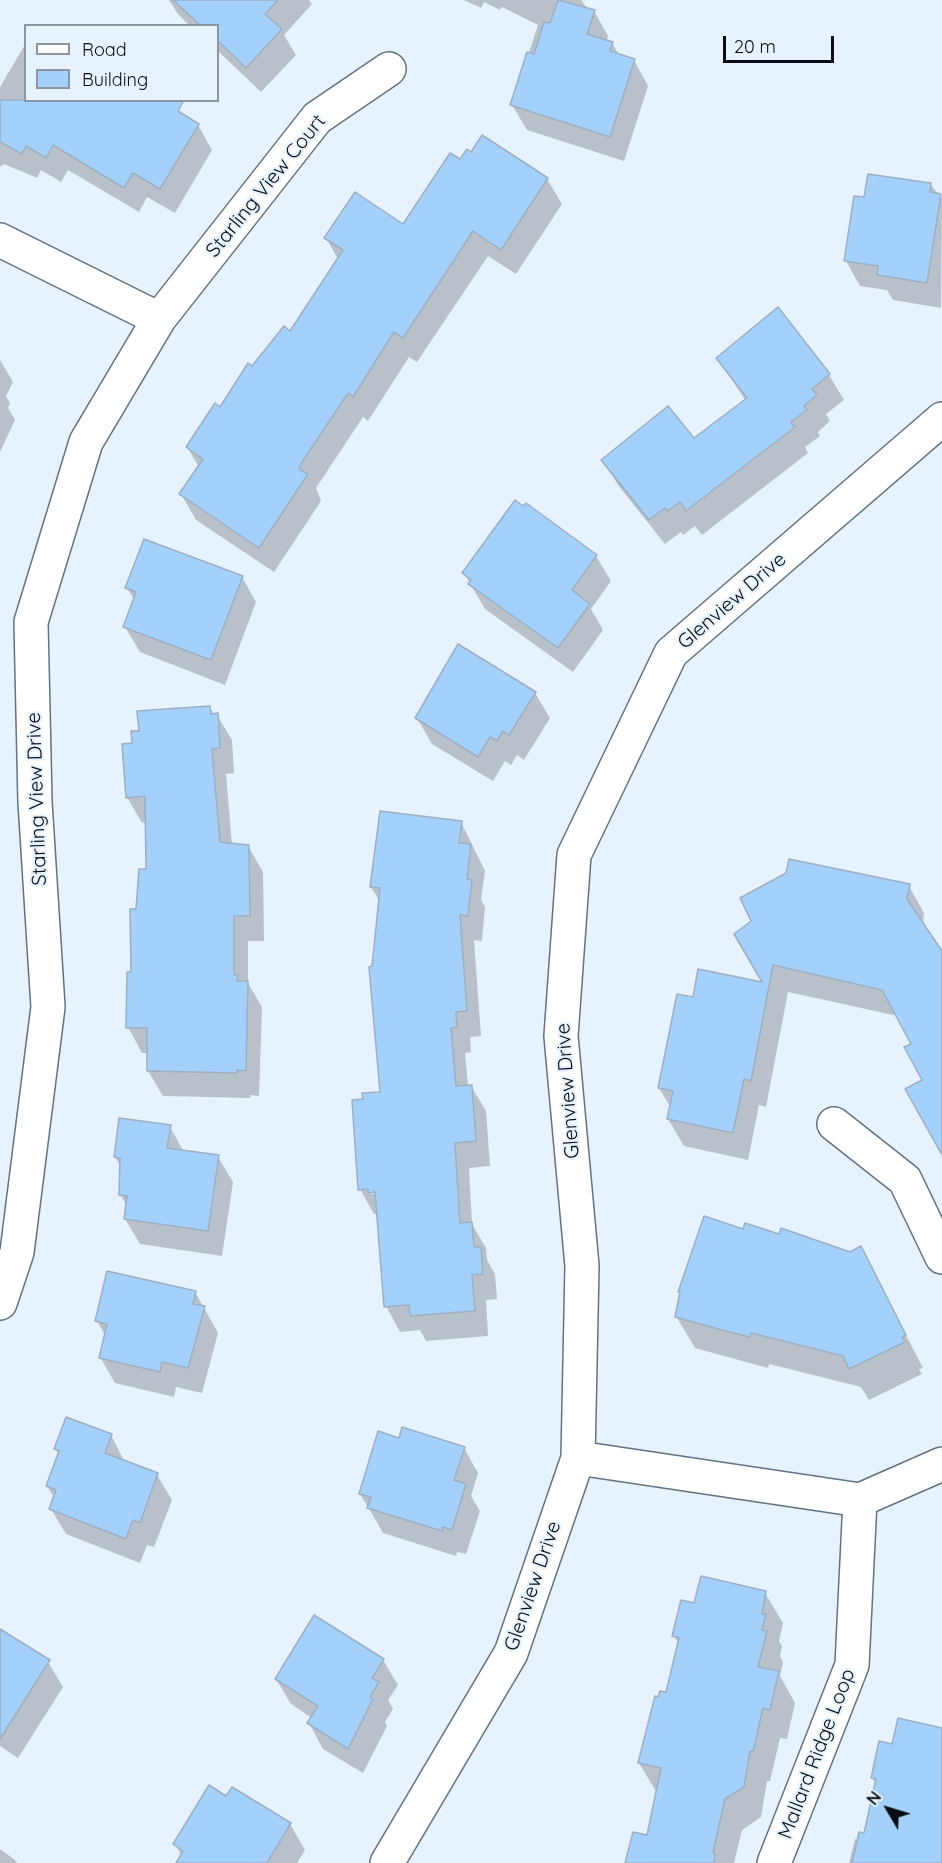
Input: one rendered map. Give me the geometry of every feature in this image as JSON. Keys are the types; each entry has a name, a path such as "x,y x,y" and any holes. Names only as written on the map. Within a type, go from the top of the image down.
{"street":[{"name":"Starling View Court","path":"159,319 317,118 389,69"},
{"path":"0,240 159,319"},
{"name":"Starling View Drive","path":"0,1303 17,1252 48,1007 35,801 31,622 86,442 159,319"},
{"name":"Glenview Drive","path":"387,1863 511,1653 578,1458 582,1266 561,1036 574,855 671,653 942,419"},
{"path":"834,1124 905,1180 942,1257"},
{"path":"578,1458 860,1500 942,1464"},
{"name":"Mallard Ridge Loop","path":"774,1863 852,1665 860,1500"}],"building":[{"path":"173,0 278,0 265,14 282,29 246,68 219,42 219,24 199,24"},
{"path":"558,0 595,10 587,34 613,42 610,51 635,59 610,137 510,105 527,52 534,54 544,22 550,23"},
{"path":"0,100 183,102 178,111 199,124 160,189 133,173 124,188 53,145 46,158 26,146 22,154 0,142"},
{"path":"482,135 548,178 501,250 473,231 403,338 394,332 353,397 348,393 302,462 299,469 308,474 259,548 179,494 203,459 186,447 215,403 220,407 248,363 252,366 284,326 290,331 343,250 324,238 355,192 403,224 450,153 460,159 467,149 471,152"},
{"path":"868,174 931,183 930,192 941,194 927,283 877,275 878,266 844,261 854,196 864,197"},
{"path":"778,307 830,374 812,389 817,395 804,406 807,410 791,422 795,427 686,511 680,502 668,511 665,508 649,520 601,460 668,406 694,438 747,398 716,358"},
{"path":"515,500 523,506 526,503 597,555 572,590 590,604 558,648 468,584 471,580 462,573"},
{"path":"144,539 243,576 211,660 123,627 136,592 125,588"},
{"path":"458,644 536,692 509,735 503,731 497,741 490,737 478,757 415,718"},
{"path":"210,706 211,714 218,713 220,748 212,749 220,842 249,845 250,916 234,916 234,975 238,975 237,981 248,981 246,1071 237,1070 237,1073 147,1071 147,1028 126,1028 127,972 131,972 130,909 136,909 139,869 146,869 145,796 126,798 122,744 132,743 131,731 139,731 137,711"},
{"path":"380,811 462,821 459,843 471,844 467,879 472,880 468,916 460,915 467,1011 456,1012 457,1027 451,1028 456,1086 472,1085 476,1141 455,1143 460,1223 472,1222 474,1247 481,1247 483,1274 472,1275 475,1311 410,1316 409,1305 384,1307 375,1192 368,1193 368,1189 358,1190 352,1100 363,1099 362,1093 380,1092 369,967 372,966 380,888 370,887"},
{"path":"789,859 910,884 907,899 942,951 942,1155 905,1089 922,1080 904,1047 911,1044 882,990 773,965 751,1081 744,1079 733,1133 667,1119 673,1091 658,1088 677,994 693,997 698,969 762,982 734,934 751,921 740,898 786,873"},
{"path":"119,1118 171,1125 167,1148 219,1155 208,1231 124,1219 127,1196 119,1195 120,1158 114,1157"},
{"path":"704,1216 743,1229 745,1223 779,1234 781,1228 850,1252 861,1246 906,1335 902,1337 905,1342 849,1369 843,1356 751,1333 750,1337 675,1317 680,1292 678,1292"},
{"path":"107,1271 196,1291 193,1304 205,1306 188,1368 162,1362 160,1372 99,1358 107,1324 95,1321"},
{"path":"66,1417 112,1434 105,1453 158,1473 140,1523 133,1520 126,1539 49,1509 56,1490 46,1486 59,1451 54,1449"},
{"path":"402,1427 465,1447 454,1480 466,1484 452,1530 443,1527 442,1531 367,1508 371,1497 359,1494 378,1431 399,1438"},
{"path":"701,1576 766,1591 762,1614 766,1614 762,1630 767,1631 758,1667 779,1671 770,1710 763,1708 753,1752 750,1751 744,1787 725,1799 713,1852 715,1853 714,1863 625,1863 633,1832 647,1835 661,1768 638,1763 655,1696 658,1697 660,1691 666,1692 679,1638 672,1636 681,1600 694,1603"},
{"path":"314,1615 384,1659 372,1678 379,1682 370,1697 373,1699 348,1749 307,1723 318,1706 275,1679"},
{"path":"0,1629 50,1660 0,1739"},
{"path":"898,1718 942,1728 942,1863 852,1863 859,1832 864,1833 876,1779 871,1778 879,1741 892,1744"},
{"path":"209,1785 226,1796 232,1787 291,1823 267,1863 176,1863 183,1851 173,1844"}]}
